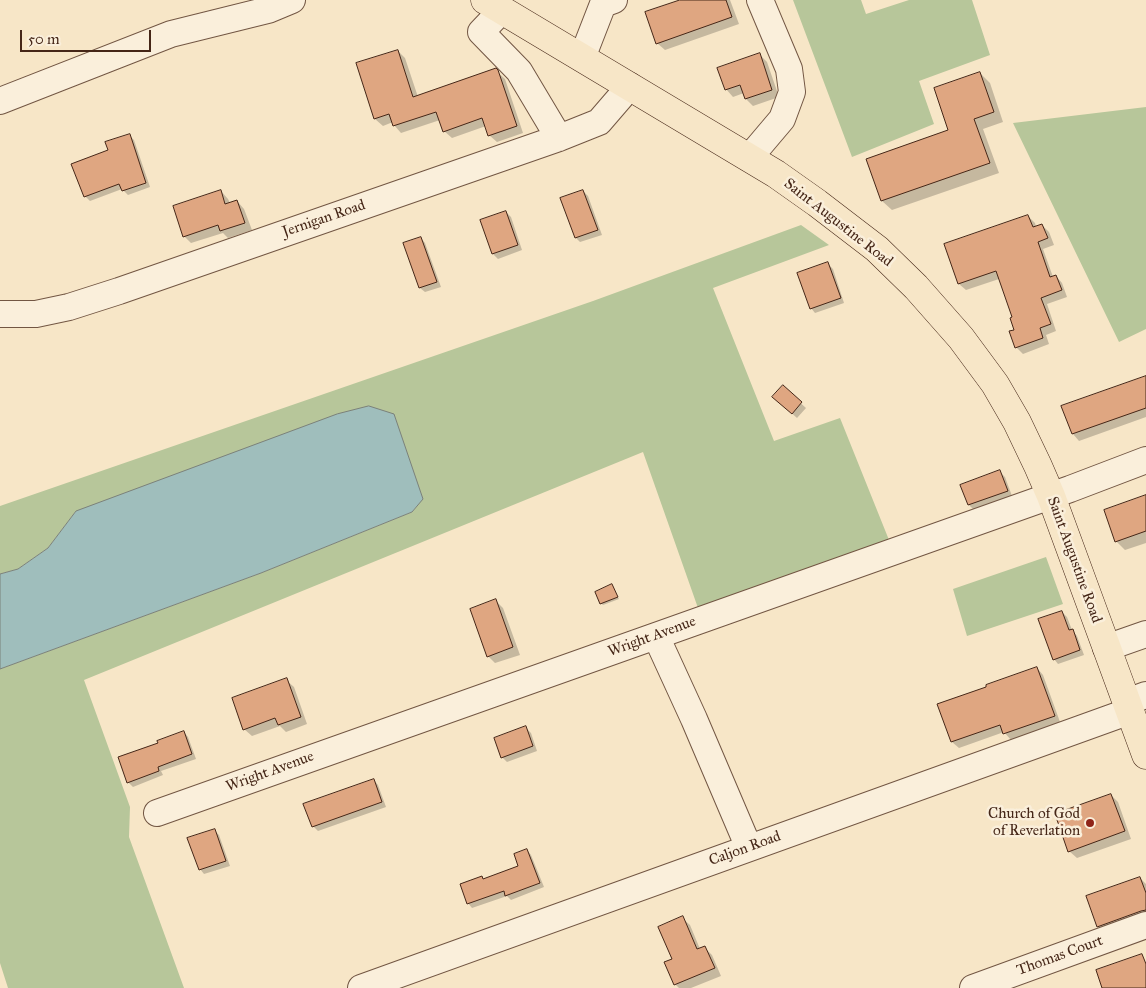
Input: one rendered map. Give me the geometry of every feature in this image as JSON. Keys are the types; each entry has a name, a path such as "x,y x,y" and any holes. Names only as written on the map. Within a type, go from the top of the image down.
{"main road":[{"name":"Saint Augustine Road","path":"494,5 776,174 809,197 876,249 916,287 961,338 994,384 1017,422 1038,466 1106,648 1134,702 1146,755"}],"street":[{"path":"0,101 171,34 268,10 292,0"},
{"path":"749,158 782,118 792,92 789,69 760,0"},
{"path":"582,58 607,1"},
{"path":"494,5 481,32 519,71 559,138"},
{"name":"Jernigan Road","path":"0,314 36,314 70,307 559,138 599,122 630,86"},
{"name":"Wright Avenue","path":"157,812 1050,496 1146,460"},
{"path":"1106,648 1146,634"},
{"path":"656,636 749,848"},
{"name":"Caljon Road","path":"361,988 749,848 1134,702"},
{"name":"Thomas Court","path":"973,988 1146,925"}],"green space":[{"path":"793,0 861,0 866,14 909,0 972,0 990,55 919,81 934,124 852,157"},
{"path":"1146,107 1146,329 1119,342 1013,123"},
{"path":"801,225 829,245 713,288 774,441 840,418 891,545 698,608 643,452 84,680 130,807 129,837 184,988 8,988 0,963 0,669 261,573 412,512 422,499 76,511 48,548 18,569 0,574 0,506 593,301"},
{"path":"1046,557 1063,604 967,636 953,589"}],"water":[{"path":"369,406 394,414 423,499 412,512 261,573 0,669 0,574 18,569 48,548 76,511 337,414"}],"building":[{"path":"680,0 726,0 732,17 656,44 645,12"},
{"path":"398,50 413,97 496,68 517,126 488,136 482,118 443,132 436,112 393,126 389,114 374,119 356,63"},
{"path":"760,53 772,90 745,99 740,85 725,90 717,68"},
{"path":"980,72 994,112 974,119 990,163 881,201 866,159 948,130 934,88"},
{"path":"130,134 146,183 122,191 119,184 84,197 71,164 108,150 105,142"},
{"path":"221,190 225,204 237,200 245,223 220,231 218,225 183,237 173,206"},
{"path":"583,190 598,230 575,238 560,198"},
{"path":"506,211 518,245 492,254 480,220"},
{"path":"1028,215 1033,227 1042,224 1048,238 1038,242 1050,277 1056,275 1062,290 1041,298 1051,324 1040,328 1043,338 1015,348 1009,331 1014,330 1010,318 1012,317 996,271 958,284 944,244"},
{"path":"421,237 437,282 419,288 403,243"},
{"path":"828,262 841,298 810,309 797,273"},
{"path":"1146,376 1146,408 1072,434 1061,406"},
{"path":"783,385 802,402 792,414 772,397"},
{"path":"1000,470 1008,491 968,505 960,485"},
{"path":"1146,495 1146,531 1115,542 1104,510"},
{"path":"612,584 618,597 600,604 595,592"},
{"path":"496,599 513,647 487,657 470,609"},
{"path":"1062,611 1069,630 1073,629 1080,650 1053,660 1038,619"},
{"path":"1037,667 1055,716 1003,734 1000,725 951,742 937,704"},
{"path":"287,678 301,717 278,725 275,718 243,730 232,698"},
{"path":"526,726 533,746 501,758 494,738"},
{"path":"184,731 192,754 158,767 159,771 127,783 118,757 158,743 157,741"},
{"path":"374,779 382,802 312,827 303,804"},
{"name":"Church of God of Reverlation","path":"1111,794 1125,831 1068,852 1055,814"},
{"path":"215,829 226,861 199,870 187,838"},
{"path":"527,849 540,883 505,896 504,891 467,904 460,884 482,876 483,879 518,866 514,854"},
{"path":"1140,877 1146,893 1146,910 1097,927 1086,896"},
{"path":"683,916 697,949 705,946 715,968 674,985 664,962 672,959 658,927"},
{"path":"1142,954 1146,964 1146,988 1102,988 1096,970"}],"place":[{"name":"Church of God of Reverlation","path":"1090,823"}]}
